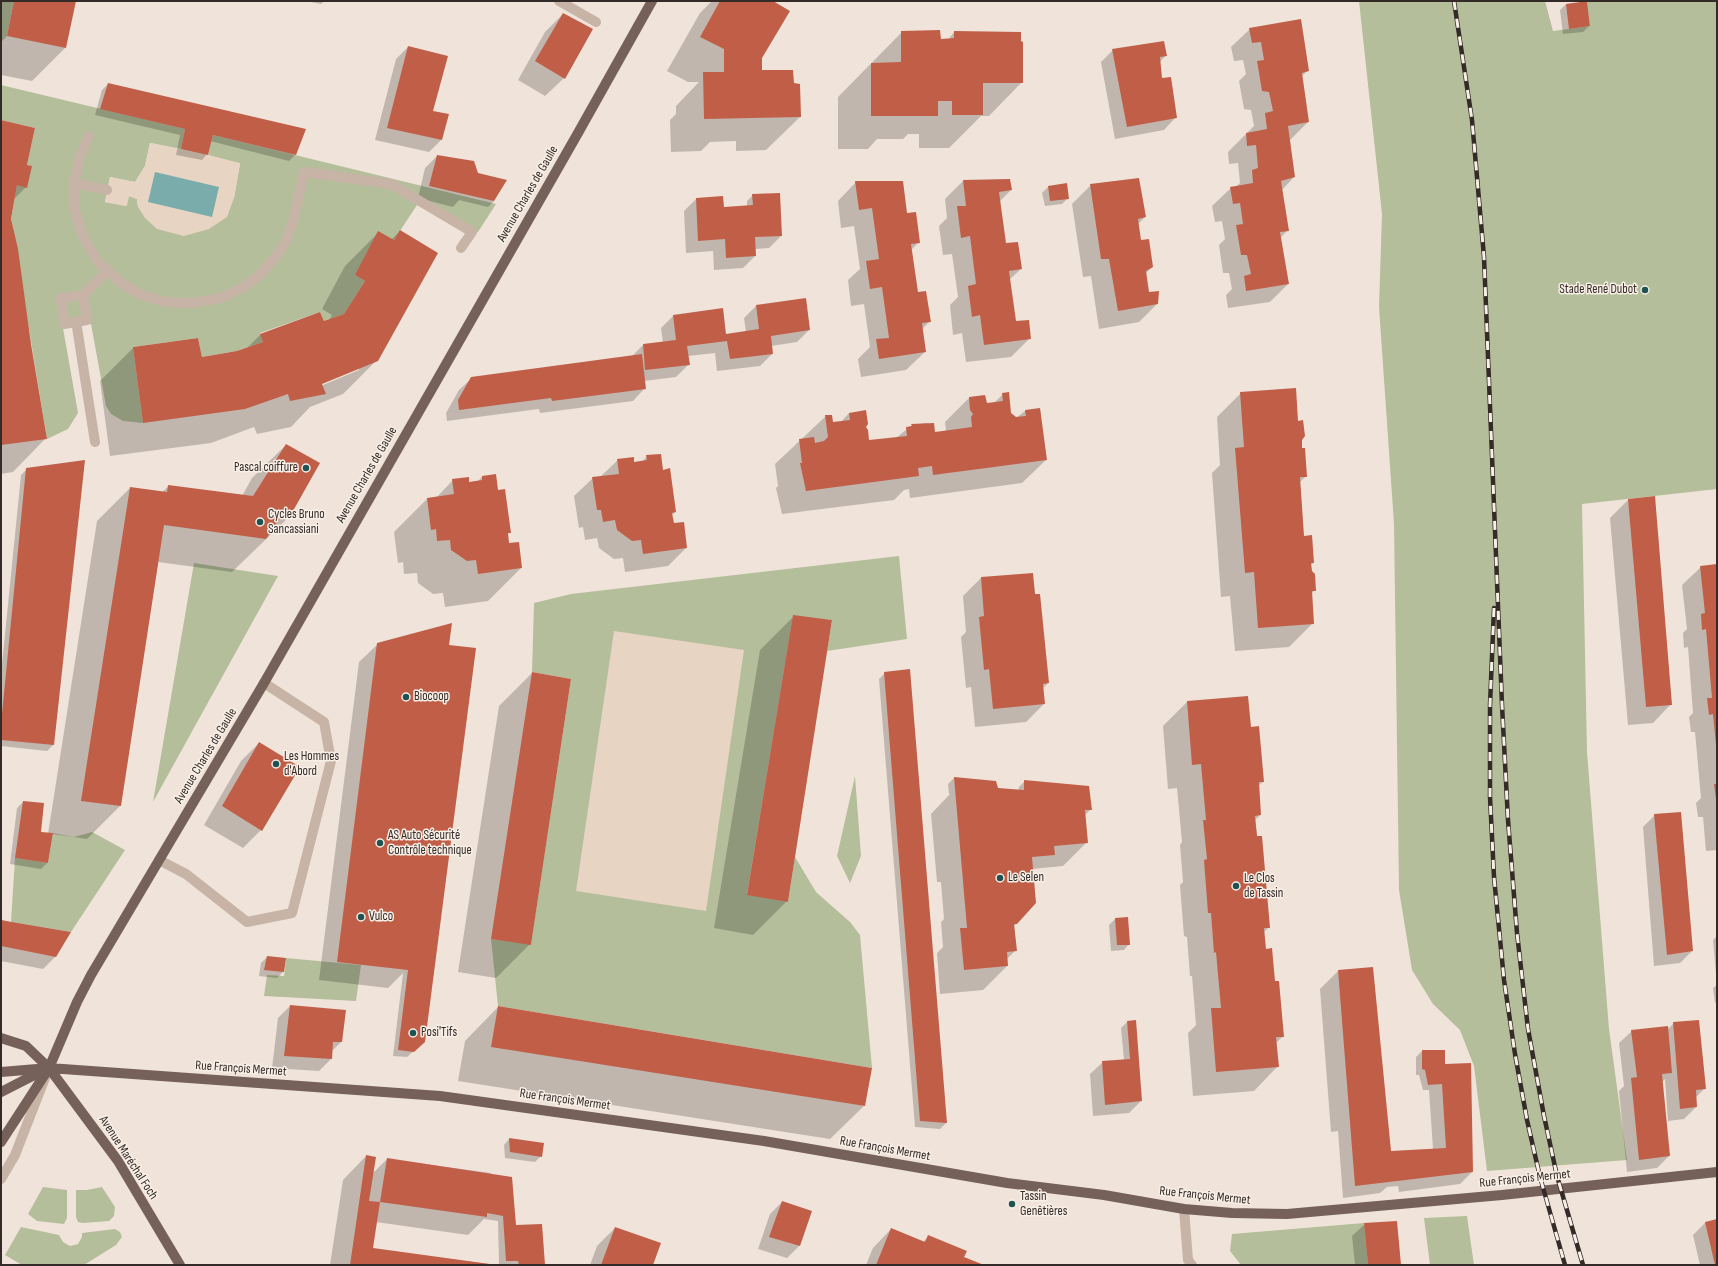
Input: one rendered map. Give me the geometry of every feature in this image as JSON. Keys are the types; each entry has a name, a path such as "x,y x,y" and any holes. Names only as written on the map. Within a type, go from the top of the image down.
{"main road":[{"name":"Avenue Charles de Gaulle","path":"1,1142 49,1068 77,1002 264,683 652,1"},
{"name":"Avenue Maréchal Foch","path":"1,1038 26,1046 49,1068 118,1161 180,1265"},
{"name":"Rue François Mermet","path":"1,1072 49,1068 440,1096 764,1141 1007,1183 1104,1195 1184,1209 1245,1214 1287,1214 1502,1195 1717,1172"},
{"path":"1,1092 49,1068"}],"street":[{"path":"559,1 596,22"},
{"path":"89,136 80,156 74,183 74,208 83,236 98,262 119,281 139,294 165,302 192,303 220,298 242,288 261,274 277,255 286,241 293,222 304,172 391,184 472,232 461,248"},
{"path":"74,183 107,190"},
{"path":"83,295 87,320 64,324 60,298 83,295 108,270"},
{"path":"76,321 95,442"},
{"path":"159,860 186,874 247,922 292,913 331,761 324,722 264,683"},
{"path":"1,1179 15,1154 49,1068"},
{"path":"1184,1209 1188,1260 1192,1265"}],"green space":[{"path":"1,1 14,1 7,36 1,42"},
{"path":"1359,1 1545,1 1553,31 1590,26 1587,1 1717,1 1717,489 1582,504 1587,752 1609,1029 1627,1160 1487,1171 1474,1066 1460,1030 1433,1004 1412,970 1399,890 1394,524 1379,307 1382,214"},
{"path":"1,85 185,129 181,149 150,143 145,166 135,182 110,177 105,202 126,206 129,196 137,199 138,207 234,198 240,164 208,155 213,135 496,204 478,232 417,205 394,240 355,275 365,281 344,314 324,321 320,312 260,333 263,342 237,351 202,357 198,338 133,347 143,423 123,421 111,414 106,406 91,324 63,328 78,413 68,429 47,439 11,219 17,185 31,166 27,165 35,128 1,120"},
{"path":"899,556 907,639 827,651 832,620 793,616 747,894 788,902 795,857 816,892 850,922 860,935 872,1068 498,1006 491,939 531,944 571,679 532,672 534,603 571,594"},
{"path":"194,563 278,576 153,802"},
{"path":"855,776 861,856 850,883 837,856"},
{"path":"92,832 125,850 71,932 11,922 15,858 48,863 53,833 74,837"},
{"path":"286,958 361,965 356,1001 264,996 267,975 284,976"},
{"path":"43,1187 67,1190 67,1218 64,1224 37,1221 28,1214"},
{"path":"102,1187 115,1207 114,1216 109,1221 78,1222 76,1217 76,1190 87,1190"},
{"path":"1467,1216 1474,1265 1430,1265 1424,1218"},
{"path":"1364,1223 1368,1265 1241,1265 1230,1251 1232,1234"},
{"path":"21,1227 59,1235 63,1242 70,1246 78,1244 82,1237 82,1233 115,1229 120,1232 122,1237 116,1245 84,1265 22,1265 5,1255"}],"shaded area":[{"path":"150,143 240,163 234,198 227,217 209,229 184,236 157,229 145,218 138,207 137,199 129,196 127,206 105,202 110,177 135,182 145,166"},
{"path":"614,631 744,650 706,911 576,891"}],"water":[{"path":"155,172 219,187 212,217 148,202"}],"building":[{"path":"14,1 76,1 66,48 7,36"},
{"path":"720,1 773,1 790,11 762,58 762,70 793,70 794,83 800,84 801,117 704,119 703,72 724,72 724,49 700,37"},
{"path":"1587,1 1590,26 1569,29 1566,4"},
{"path":"563,13 593,29 565,79 535,61"},
{"path":"1301,19 1309,71 1302,73 1309,122 1288,126 1295,177 1281,181 1289,231 1280,232 1289,284 1246,291 1244,276 1251,274 1247,255 1241,255 1236,225 1243,224 1240,203 1233,204 1230,187 1253,183 1252,170 1258,168 1256,145 1247,146 1246,133 1267,129 1265,113 1273,111 1269,92 1262,91 1257,61 1264,60 1261,42 1252,43 1249,28"},
{"path":"940,30 941,39 954,38 954,31 1021,32 1021,41 1023,42 1023,83 983,83 983,115 952,115 952,101 938,101 938,116 871,116 871,63 901,62 901,31"},
{"path":"1164,41 1167,56 1160,57 1162,78 1171,77 1177,118 1127,127 1112,49"},
{"path":"408,46 448,56 433,111 449,114 442,140 387,128"},
{"path":"108,83 306,129 296,155 213,135 208,155 181,149 185,129 100,109"},
{"path":"1,120 35,128 27,165 32,166 27,188 17,185 11,219 18,249 31,344 47,439 1,445"},
{"path":"437,155 474,161 478,173 507,180 494,201 429,186"},
{"path":"1139,178 1146,217 1138,219 1141,240 1149,239 1153,267 1146,271 1149,292 1159,291 1158,304 1118,311 1109,259 1101,259 1090,184"},
{"path":"1010,179 1012,190 999,192 1006,243 1018,242 1022,269 1009,271 1016,321 1029,320 1031,339 984,345 980,315 972,317 968,286 976,284 970,236 961,238 957,206 966,206 963,180"},
{"path":"855,181 903,181 907,213 916,212 920,243 911,244 918,292 926,291 931,322 922,323 926,352 879,359 876,339 889,338 882,287 870,289 866,261 879,259 872,208 859,210"},
{"path":"1067,183 1069,199 1050,201 1048,186"},
{"path":"780,193 782,236 755,237 756,256 726,258 725,239 698,241 696,198 723,196 724,207 753,205 752,194"},
{"path":"400,230 438,253 378,361 322,384 326,394 290,401 288,394 245,409 143,423 133,347 198,338 202,357 237,351 263,342 260,334 320,312 324,321 344,314 365,281 355,275 378,231 394,240"},
{"path":"806,298 810,330 771,336 773,354 730,359 727,341 687,346 690,365 645,370 643,344 676,340 673,315 723,308 726,334 759,329 756,305"},
{"path":"642,354 646,389 552,401 551,398 459,410 458,400 471,377"},
{"path":"1296,388 1298,421 1303,420 1305,436 1302,440 1302,448 1305,448 1307,477 1300,477 1304,536 1312,535 1314,563 1311,563 1312,571 1315,574 1316,591 1312,591 1314,624 1258,628 1254,572 1245,573 1235,448 1244,447 1240,392"},
{"path":"1009,392 1011,413 1016,417 1026,416 1025,410 1040,408 1047,460 933,475 932,466 918,468 919,476 806,491 800,463 802,463 799,439 814,437 815,443 824,441 828,437 825,415 832,415 833,422 850,420 849,413 866,410 868,424 866,427 868,430 869,440 907,436 906,427 912,426 911,424 934,423 935,432 972,427 971,417 973,414 970,410 969,397 985,395 987,403 1003,401 1002,393"},
{"path":"286,444 320,463 289,518 282,515 266,539 164,525 121,806 81,801 130,487 167,492 168,485 253,496"},
{"path":"661,454 663,470 670,468 676,512 672,513 674,523 684,522 687,548 643,554 641,540 632,541 617,530 615,520 603,522 601,510 597,510 592,477 619,474 617,459 634,457 634,462 647,460 646,455"},
{"path":"85,460 54,745 1,740 1,724 26,468"},
{"path":"496,474 498,490 505,489 511,533 508,533 509,543 519,542 522,568 478,574 476,560 467,561 451,550 450,540 437,541 436,529 431,530 427,498 454,494 452,479 469,477 469,482 482,480 482,476"},
{"path":"1655,496 1672,705 1646,707 1628,499"},
{"path":"1717,564 1716,745 1713,714 1709,715 1707,698 1712,698 1706,629 1702,630 1701,614 1705,613 1700,566"},
{"path":"1033,573 1035,594 1040,594 1049,683 1043,684 1045,704 993,709 989,669 984,670 979,617 984,616 981,577"},
{"path":"793,615 832,620 788,902 747,895"},
{"path":"452,623 449,645 476,648 425,1042 414,1052 398,1050 408,970 337,962 377,643"},
{"path":"910,669 947,1123 920,1121 884,672"},
{"path":"532,672 571,679 531,945 491,939"},
{"name":"Le Clos de Tassin","path":"1248,696 1251,727 1259,726 1264,782 1259,782 1261,815 1255,816 1257,836 1262,836 1270,928 1264,928 1266,949 1272,948 1275,981 1279,981 1284,1037 1276,1037 1279,1067 1216,1072 1211,1008 1221,1008 1216,952 1214,953 1211,913 1208,913 1204,860 1207,859 1203,820 1206,820 1201,764 1192,765 1187,701"},
{"path":"259,742 300,767 262,831 222,806"},
{"name":"Le Selen","path":"954,777 996,781 998,788 1024,790 1024,780 1089,786 1092,810 1085,810 1088,843 1054,846 1055,855 1032,857 1036,903 1017,924 1014,924 1017,951 1007,952 1008,966 964,970 960,928 967,928"},
{"path":"1714,784 1717,784 1717,799 1716,799"},
{"path":"23,801 44,803 41,832 53,833 48,863 15,858"},
{"path":"1681,812 1693,951 1667,955 1654,814"},
{"path":"1128,917 1130,945 1117,945 1115,918"},
{"path":"1,920 71,932 56,957 1,946"},
{"path":"267,956 286,958 284,972 264,970"},
{"path":"1373,967 1391,1151 1446,1148 1442,1084 1428,1085 1425,1070 1422,1069 1422,1050 1445,1050 1445,1064 1471,1063 1473,1172 1355,1186 1338,970"},
{"path":"290,1005 346,1010 342,1042 333,1042 332,1059 284,1056"},
{"path":"498,1006 872,1068 865,1106 491,1047"},
{"path":"1136,1020 1142,1101 1105,1105 1102,1061 1130,1059 1127,1021"},
{"path":"1699,1020 1706,1089 1696,1090 1697,1107 1680,1109 1673,1022"},
{"path":"1668,1026 1672,1073 1662,1074 1670,1156 1639,1160 1631,1078 1637,1077 1631,1030"},
{"path":"509,1138 544,1143 542,1157 510,1152"},
{"path":"366,1155 376,1157 369,1201 380,1202 373,1248 497,1265 350,1265"},
{"path":"387,1158 512,1177 516,1225 542,1224 545,1265 519,1265 518,1261 506,1261 503,1216 487,1213 487,1217 380,1202"},
{"path":"782,1201 812,1211 800,1246 769,1237"},
{"path":"1717,1219 1717,1265 1715,1265 1705,1222"},
{"path":"1397,1221 1401,1265 1368,1265 1364,1223"},
{"path":"615,1227 661,1243 653,1265 601,1265"},
{"path":"891,1228 925,1242 928,1235 967,1251 964,1257 984,1265 876,1265"}],"railway":[{"path":"1454,1 1472,120 1484,257 1502,705 1508,820 1517,933 1528,1029 1544,1116 1557,1176 1583,1265"},
{"path":"1494,608 1490,705 1490,797 1494,877 1504,980 1527,1120 1540,1177 1565,1265"}],"place":[{"name":"Stade René Dubot","path":"1645,290"},
{"name":"Pascal coiffure","path":"306,468"},
{"name":"Cycles Bruno Sancassiani","path":"260,522"},
{"name":"Biocoop","path":"406,697"},
{"name":"Les Hommes d'Abord","path":"276,764"},
{"name":"AS Auto Sécurité Contrôle technique","path":"380,843"},
{"name":"Le Selen","path":"1000,878"},
{"name":"Le Clos de Tassin","path":"1236,886"},
{"name":"Vulco","path":"361,917"},
{"name":"Posi'Tifs","path":"413,1033"},
{"name":"Tassin Genêtières","path":"1012,1204"}]}
